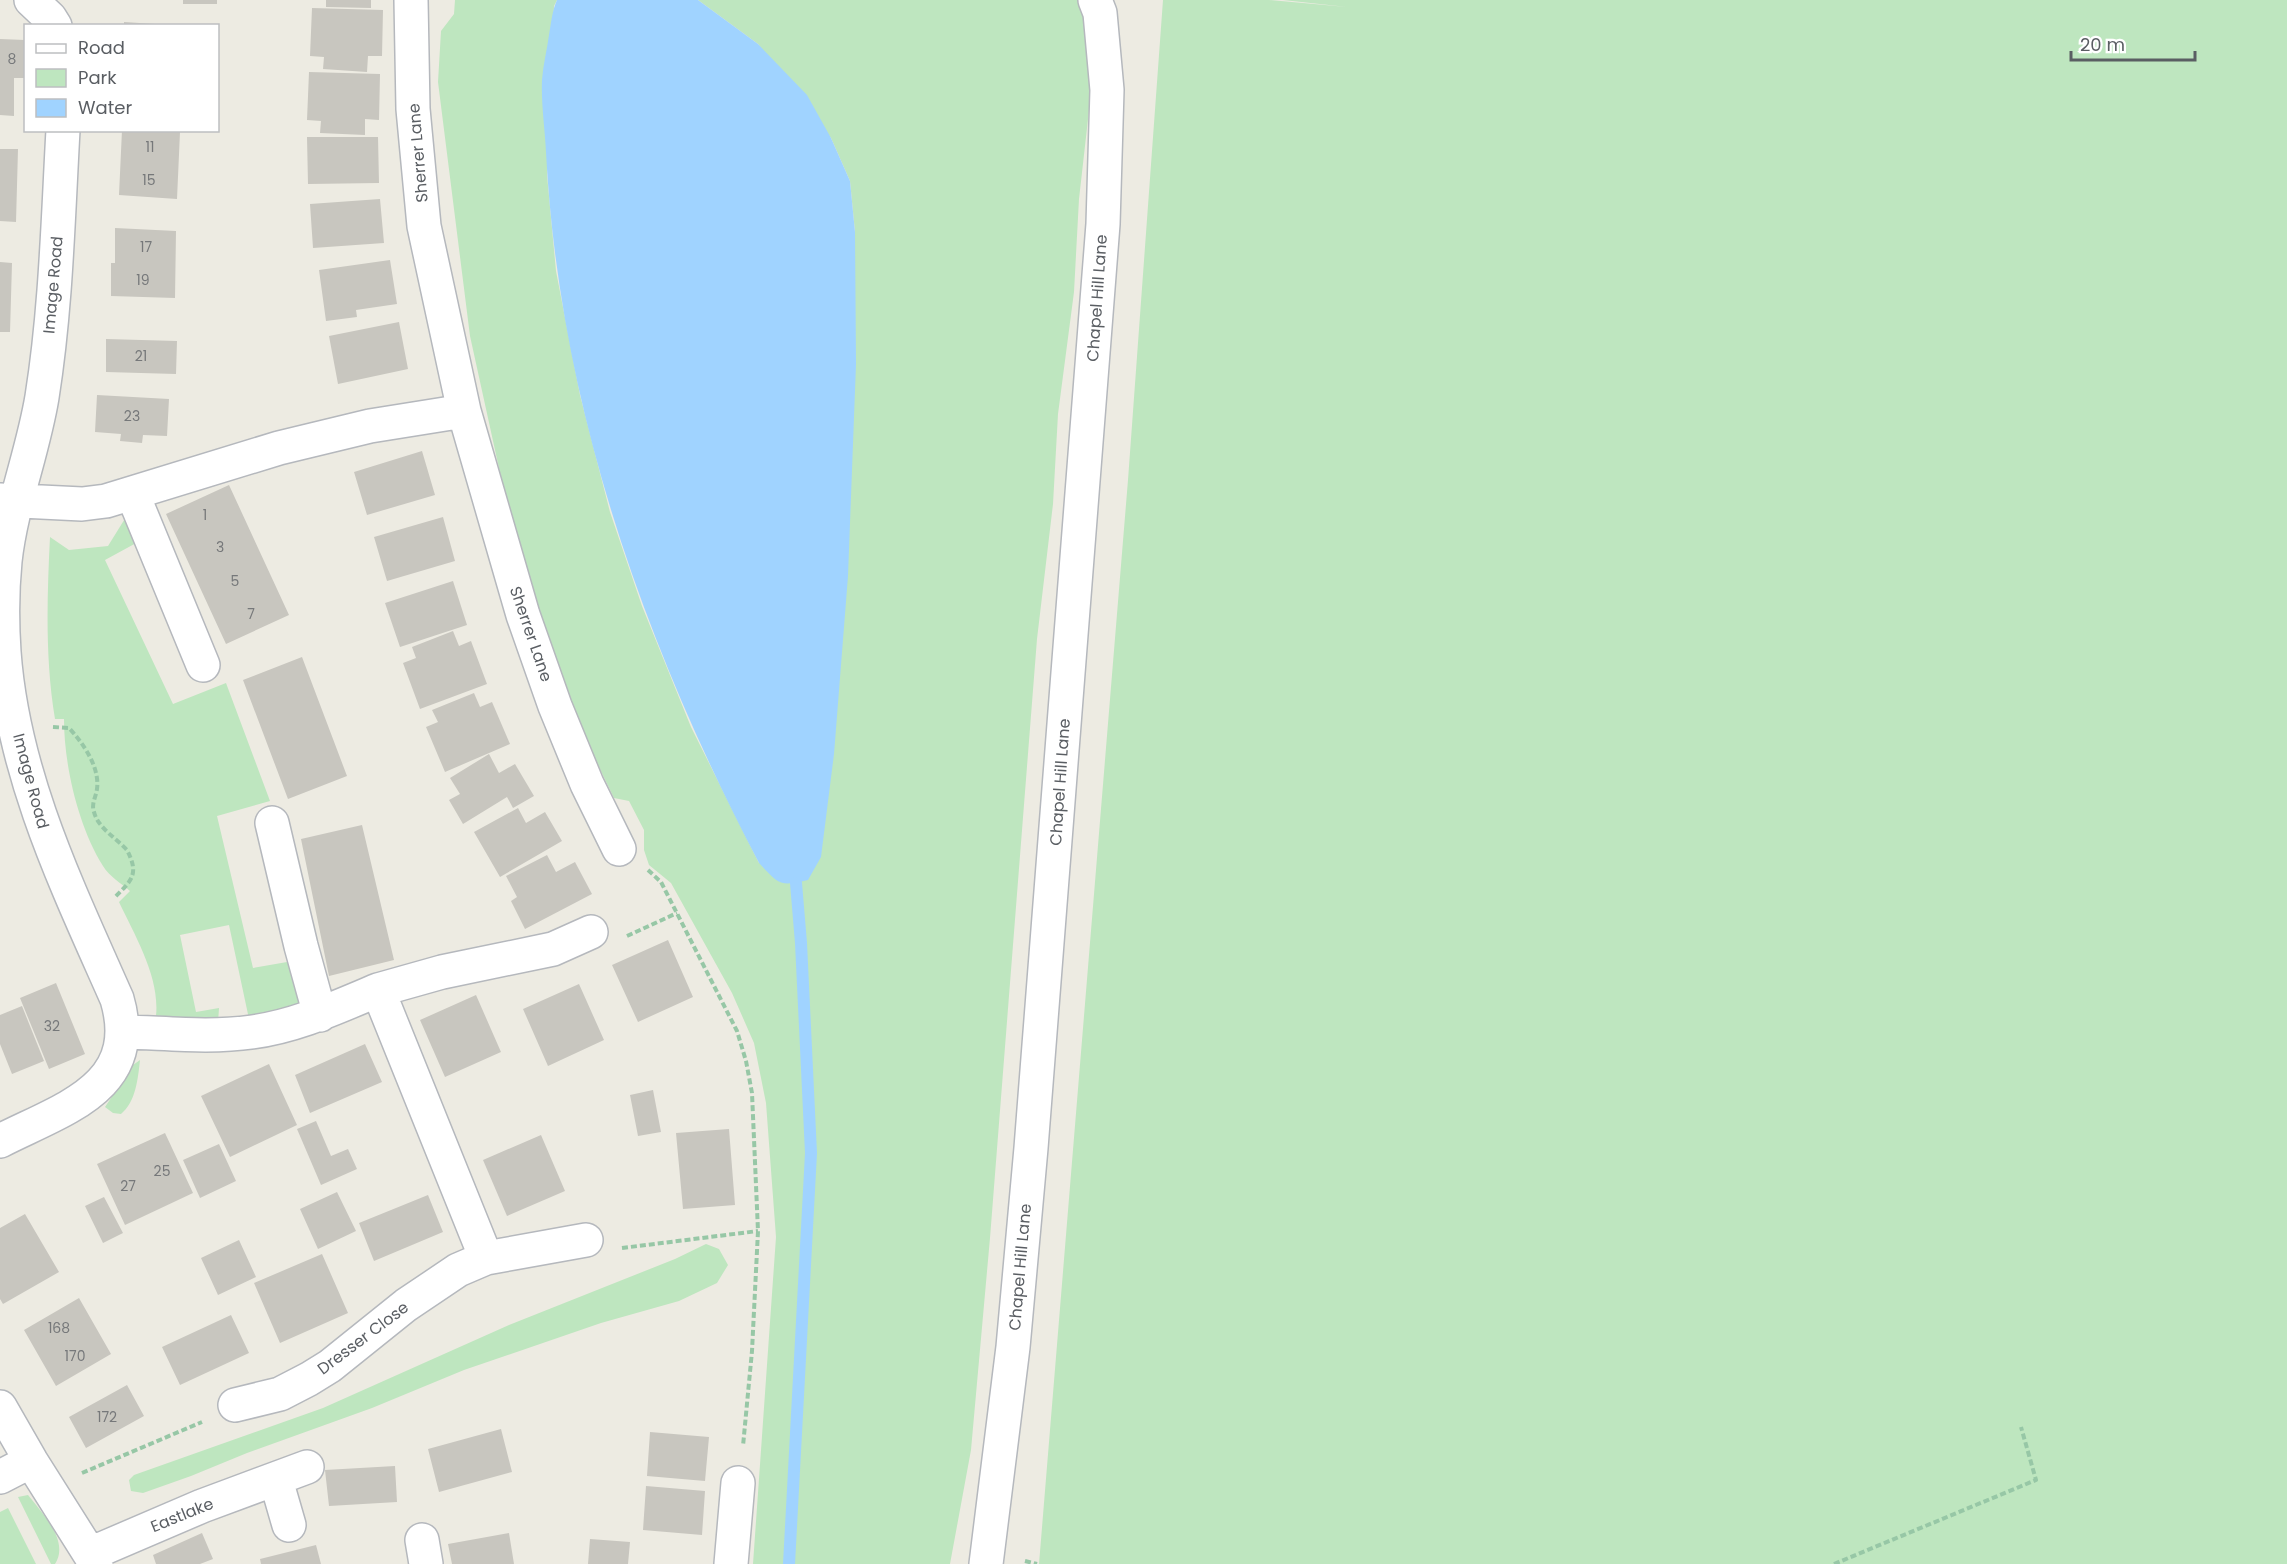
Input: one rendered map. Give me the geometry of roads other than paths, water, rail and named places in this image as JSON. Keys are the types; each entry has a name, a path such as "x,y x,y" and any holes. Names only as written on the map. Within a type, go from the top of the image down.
{"street":[{"path":"31,0 54,24"},
{"name":"Sherrer Lane","path":"411,0 413,109 424,226 464,411 513,581 555,706 587,784 618,849"},
{"name":"Chapel Hill Lane","path":"986,1564 1013,1347 1031,1148 1103,224 1107,90 1100,13 1095,0"},
{"name":"Image Road","path":"63,132 56,267 42,398 9,500 3,618 4,654 19,740 42,823 72,899 117,999 124,1032"},
{"path":"9,500 81,504 106,501 133,495 279,448 370,426 464,411"},
{"path":"133,495 203,666"},
{"path":"272,823 320,1015"},
{"path":"0,1141 93,1092 110,1071 124,1032 235,1034 274,1028 320,1015 378,990 442,972 553,948 591,932"},
{"path":"378,990 486,1258"},
{"name":"Dresser Close","path":"235,1405 280,1394 309,1379 330,1366 406,1305 458,1270 486,1258 586,1239"},
{"name":"Eastlake","path":"0,1407 93,1559 201,1506 307,1467"},
{"path":"0,1477 31,1461"},
{"path":"276,1480 289,1525"},
{"path":"731,1564 738,1483"}],"water":[{"path":"557,0 698,0 758,44 807,95 831,138 850,181 855,232 856,364 848,576 834,754 821,857 808,880 780,882 759,863 717,779 679,694 644,607 614,519 589,429 568,338 554,246 542,80 551,22"}],"waterway":[{"path":"789,1564 811,1153 796,883"}]}
